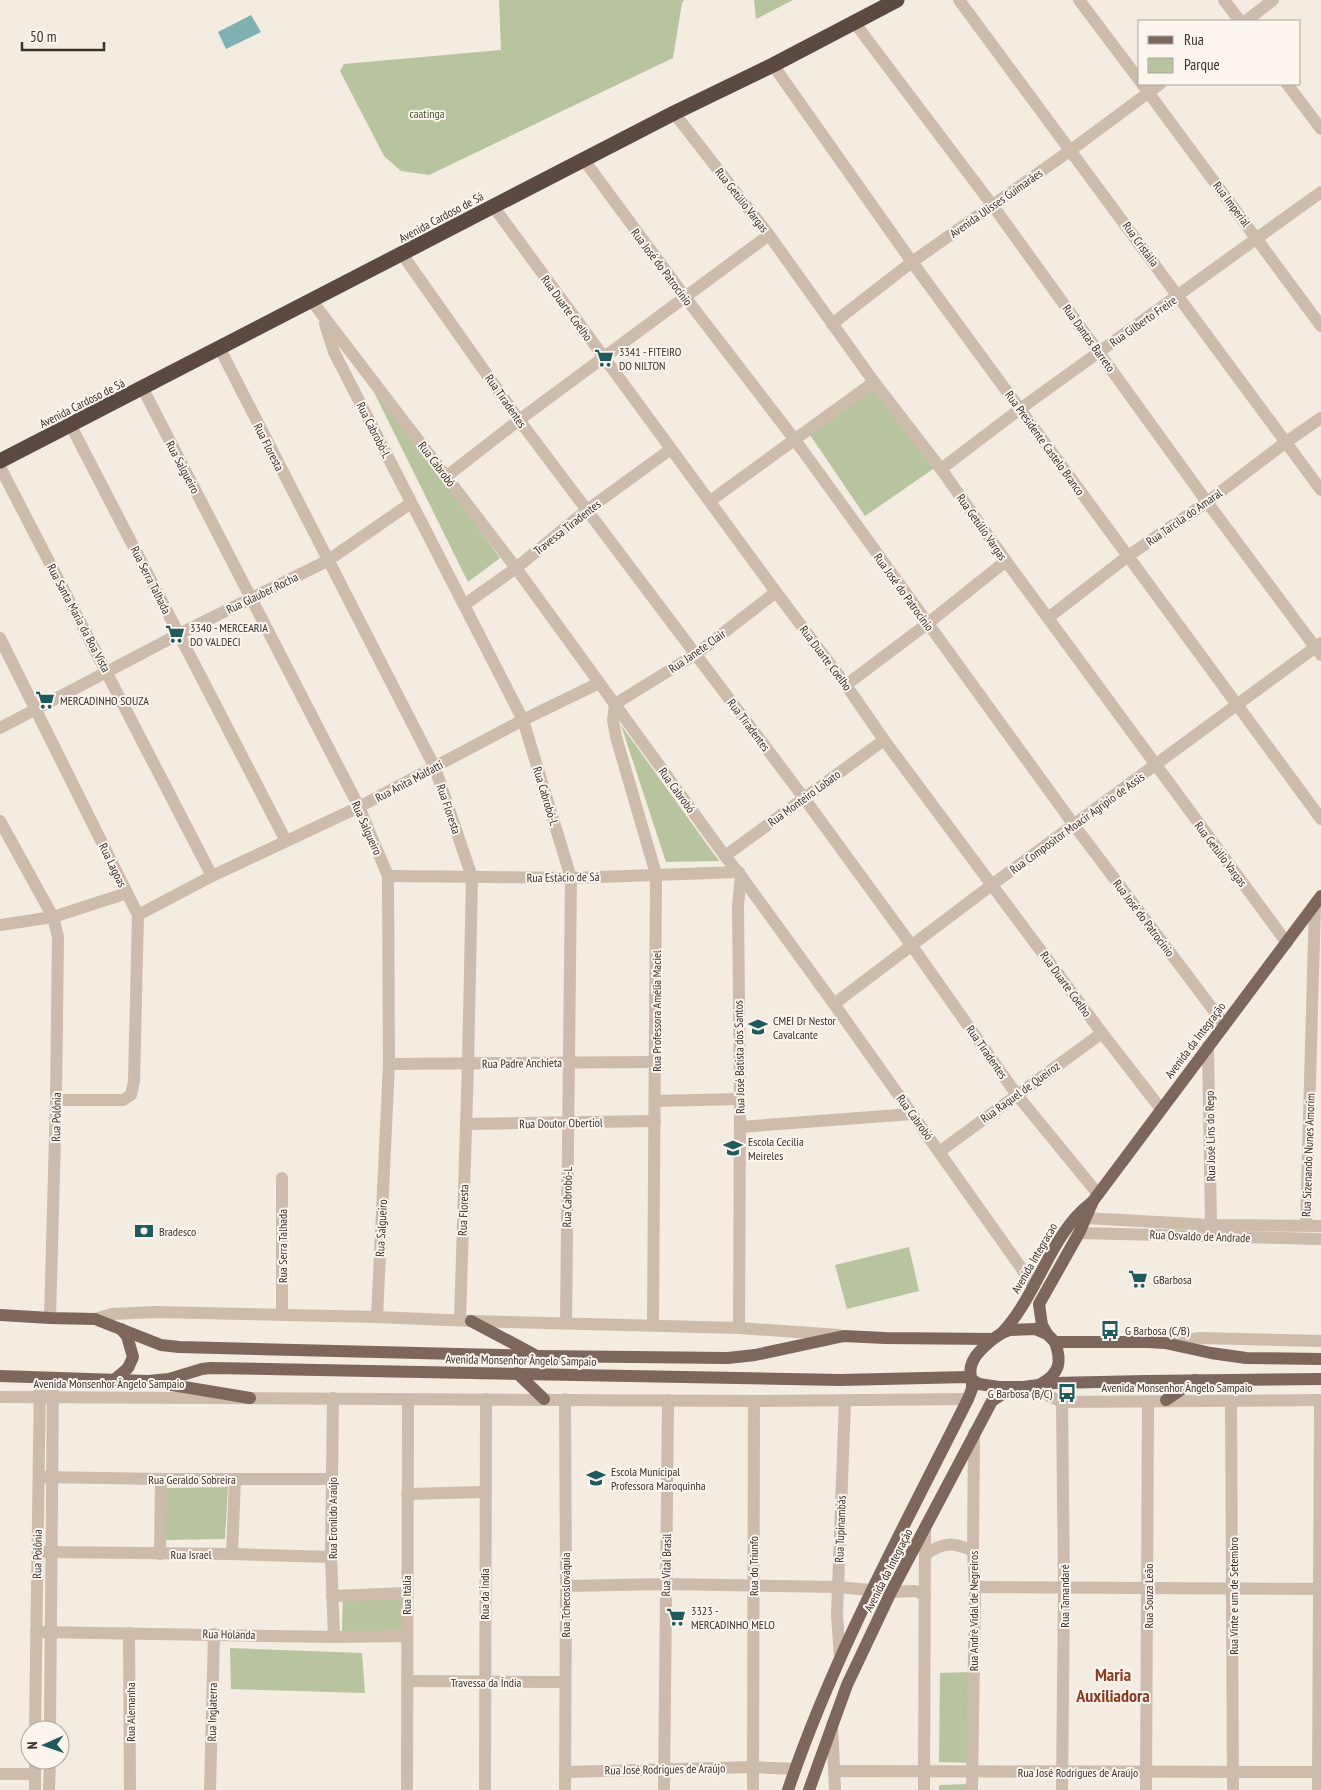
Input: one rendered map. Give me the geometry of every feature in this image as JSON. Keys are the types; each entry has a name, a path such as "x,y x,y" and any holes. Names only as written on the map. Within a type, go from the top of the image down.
{"highway":[{"name":"Avenida Cardoso de Sá","path":"0,462 493,206 674,113 773,65 896,0"}],"main road":[{"name":"Avenida da Integração","path":"1095,1198 1318,900"},
{"path":"1039,1385 1052,1377 1056,1372 1058,1356 1051,1338 1042,1325 1039,1304 1079,1232 1095,1198"},
{"name":"Avenida Integracao","path":"997,1336 1013,1321 1068,1226 1078,1212 1095,1198"},
{"name":"Avenida Monsenhor Ângelo Sampaio","path":"0,1315 95,1319 168,1347 537,1356 728,1358 755,1355 844,1336 997,1336 1017,1329 1035,1329 1051,1338 1164,1344 1246,1358 1321,1359"},
{"path":"465,1321 537,1356"},
{"path":"114,1380 128,1368 133,1357 128,1336 120,1328"},
{"path":"972,1379 970,1367 973,1360 997,1336"},
{"name":"Avenida Monsenhor Ângelo Sampaio","path":"0,1376 148,1381 169,1379 211,1368 840,1380 968,1377 976,1383 988,1386 1023,1387 1054,1383 1321,1379"},
{"path":"517,1374 544,1399"},
{"name":"Avenida da Integração","path":"788,1790 840,1658 968,1399 972,1389 972,1379"},
{"path":"1166,1400 1195,1380"},
{"path":"148,1381 250,1398"},
{"name":"Avenida da Integração","path":"809,1790 847,1685 892,1592 974,1433 992,1401 1004,1393 1023,1387"}],"street":[{"name":"Rua Cristália","path":"959,0 1321,490"},
{"name":"Rua Imperial","path":"1079,0 1138,79"},
{"path":"1224,0 1239,20"},
{"path":"1247,20 1273,0"},
{"name":"Rua Dantas Barreto","path":"854,22 993,206 1207,502 1319,649"},
{"name":"Rua Presidente Castelo Branco","path":"773,65 912,262 1321,819"},
{"path":"1288,85 1321,129"},
{"name":"Avenida Ulisses Guimarães","path":"832,324 912,262 1071,150 1143,86"},
{"name":"Rua Imperial","path":"1143,86 1321,326"},
{"name":"Rua Getúlio Vargas","path":"674,113 769,234 874,382 941,469 1006,561 1287,943"},
{"name":"Rua José do Patrocínio","path":"584,160 685,297 795,440 1074,825 1224,1024"},
{"name":"Rua Gilberto Freire","path":"941,469 1020,409 1321,192"},
{"name":"Rua Duarte Coelho","path":"493,206 603,358 846,684 884,740 1102,1033 1161,1109"},
{"path":"446,476 769,234"},
{"name":"Rua Tiradentes","path":"402,254 519,420 804,798 1017,1094 1095,1198"},
{"name":"Rua Cabrobó","path":"311,300 516,568 834,1004 1034,1286"},
{"name":"Rua Cabrobó-L","path":"323,316 334,352 523,720 571,878 566,1322"},
{"name":"Rua Floresta","path":"220,349 435,768 472,877 466,1124 465,1321"},
{"path":"710,501 874,382"},
{"name":"Rua Salgueiro","path":"143,389 359,807 388,876 389,1064 377,1317"},
{"name":"Rua Tarcila do Amaral","path":"1048,618 1128,556 1207,502 1321,418"},
{"name":"Rua Serra Talhada","path":"71,426 286,841"},
{"name":"Travessa Tiradentes","path":"464,605 516,568 587,510 671,449"},
{"name":"Rua Santa Maria da Boa Vista","path":"0,467 212,876"},
{"name":"Rua Glauber Rocha","path":"0,728 179,634 328,561 411,503"},
{"path":"846,684 927,624 1006,561"},
{"name":"Rua Janete Clair","path":"615,704 696,654 776,592"},
{"name":"Rua Lagoas","path":"0,638 138,915"},
{"name":"Rua Compositor Moacir Agrípio de Assis","path":"834,1004 993,884 1238,705 1319,649"},
{"name":"Rua Anita Malfatti","path":"138,915 212,876 359,807 523,720 599,683"},
{"name":"Rua Professora Amélia Maciel","path":"615,704 616,736 656,874 653,1325"},
{"name":"Rua Monteiro Lobato","path":"725,856 884,740"},
{"name":"Rua Polônia","path":"0,821 53,917 58,937 50,1318"},
{"name":"Rua Estácio de Sá","path":"388,876 571,878 656,874 740,874"},
{"name":"Rua José Batista dos Santos","path":"739,1328 740,1099 738,905 740,874"},
{"path":"0,925 53,917 126,893"},
{"name":"Rua Sizenando Nunes Amorim","path":"1306,1225 1318,900"},
{"path":"56,1100 114,1100 127,1098 131,1095 133,1090 138,915"},
{"name":"Rua Raquel de Queiroz","path":"939,1152 1102,1033"},
{"name":"Rua José Lins do Rego","path":"1208,1046 1211,1225"},
{"name":"Rua Padre Anchieta","path":"389,1064 656,1062"},
{"path":"655,1101 740,1099"},
{"path":"740,1127 912,1114"},
{"name":"Rua Doutor Obertiol","path":"466,1124 655,1121"},
{"name":"Rua Serra Talhada","path":"282,1178 282,1315"},
{"name":"Rua Osvaldo de Andrade","path":"1085,1218 1211,1225 1321,1226"},
{"name":"Rua Osvaldo de Andrade","path":"1079,1232 1321,1239"},
{"name":"Avenida Monsenhor Ângelo Sampaio","path":"95,1319 112,1314 130,1312 377,1317 739,1328 844,1336"},
{"path":"1164,1344 1200,1338 1321,1341"},
{"name":"Rua Polônia","path":"47,1378 45,1477 51,1552 50,1720"},
{"path":"1039,1385 1049,1396 1062,1402"},
{"name":"Avenida Monsenhor Ângelo Sampaio","path":"0,1397 754,1401 968,1399"},
{"name":"Rua Eronildo Araújo","path":"333,1398 332,1596 334,1637"},
{"name":"Rua Itália","path":"407,1790 406,1594 408,1399"},
{"name":"Rua da Índia","path":"485,1790 486,1399"},
{"name":"Rua Tchecoslováquia","path":"564,1790 565,1399"},
{"name":"Rua Vital Brasil","path":"664,1790 668,1400"},
{"path":"1318,1790 1320,1400"},
{"name":"Avenida Monsenhor Ângelo Sampaio","path":"1062,1402 1320,1400"},
{"name":"Rua do Triunfo","path":"753,1790 754,1401"},
{"name":"Rua Tupinambás","path":"840,1658 838,1587 845,1401"},
{"name":"Rua Vinte e um de Setembro","path":"1231,1401 1233,1790"},
{"name":"Rua Tamandaré","path":"1062,1402 1064,1588 1062,1790"},
{"name":"Rua Souza Leão","path":"1146,1790 1148,1402"},
{"name":"Rua André Vidal de Negreiros","path":"972,1790 975,1587 973,1552 974,1433"},
{"name":"Rua Polônia","path":"36,1720 37,1551 45,1477"},
{"name":"Rua Geraldo Sobreira","path":"45,1477 332,1479"},
{"path":"160,1554 161,1479"},
{"path":"232,1554 235,1479"},
{"path":"407,1494 485,1492"},
{"path":"924,1790 925,1528"},
{"path":"926,1554 937,1547 947,1544 963,1547 973,1552"},
{"name":"Rua Israel","path":"37,1551 332,1557"},
{"path":"566,1586 666,1584 838,1587 892,1592 915,1591 925,1595"},
{"path":"975,1587 1320,1588"},
{"path":"332,1596 406,1594"},
{"name":"Rua Holanda","path":"36,1632 334,1637 406,1636"},
{"name":"Rua Alemanha","path":"130,1633 130,1790"},
{"name":"Rua Inglaterra","path":"210,1790 214,1634"},
{"name":"Travessa da Índia","path":"407,1681 564,1682"},
{"path":"832,1724 835,1790"},
{"name":"Rua José Rodrigues de Araújo","path":"565,1772 753,1767 795,1769"},
{"path":"35,1770 35,1790"},
{"path":"49,1790 50,1770"},
{"name":"Rua José Rodrigues de Araújo","path":"835,1771 1319,1772"},
{"path":"0,1774 35,1774"}],"green space":[{"name":"caatinga","path":"499,0 684,0 673,58 429,175 401,171 384,156 340,71 344,64 501,50"},
{"path":"754,0 793,0 756,19"},
{"path":"364,372 500,558 468,582"},
{"path":"877,380 936,467 865,516 806,429"},
{"path":"621,725 719,861 666,862"},
{"path":"909,1247 919,1291 847,1309 835,1265"},
{"path":"228,1487 225,1539 166,1540 164,1488"},
{"path":"343,1590 405,1590 404,1634 342,1632"},
{"path":"230,1648 362,1653 365,1693 231,1689"},
{"path":"971,1672 972,1763 939,1762 940,1673"},
{"path":"969,1784 969,1790 939,1790 939,1785"}],"water":[{"path":"251,15 261,32 226,49 218,32"}],"place":[{"name":"3341 - FITEIRO DO NILTON","path":"604,358"},
{"name":"3340 - MERCEARIA DO VALDECI","path":"175,634"},
{"name":"MERCADINHO SOUZA","path":"45,700"},
{"name":"CMEI Dr Nestor Cavalcante","path":"758,1027"},
{"name":"Escola Cecilia Meireles","path":"733,1148"},
{"name":"Bradesco","path":"144,1231"},
{"name":"GBarbosa","path":"1138,1279"},
{"name":"G Barbosa (C/B)","path":"1110,1330"},
{"name":"G Barbosa (B/C)","path":"1067,1393"},
{"name":"Escola Municipal Professora Maroquinha","path":"596,1478"},
{"name":"3323 - MERCADINHO MELO","path":"676,1617"}],"district":[{"name":"Maria Auxiliadora","path":"1113,1684"}]}
